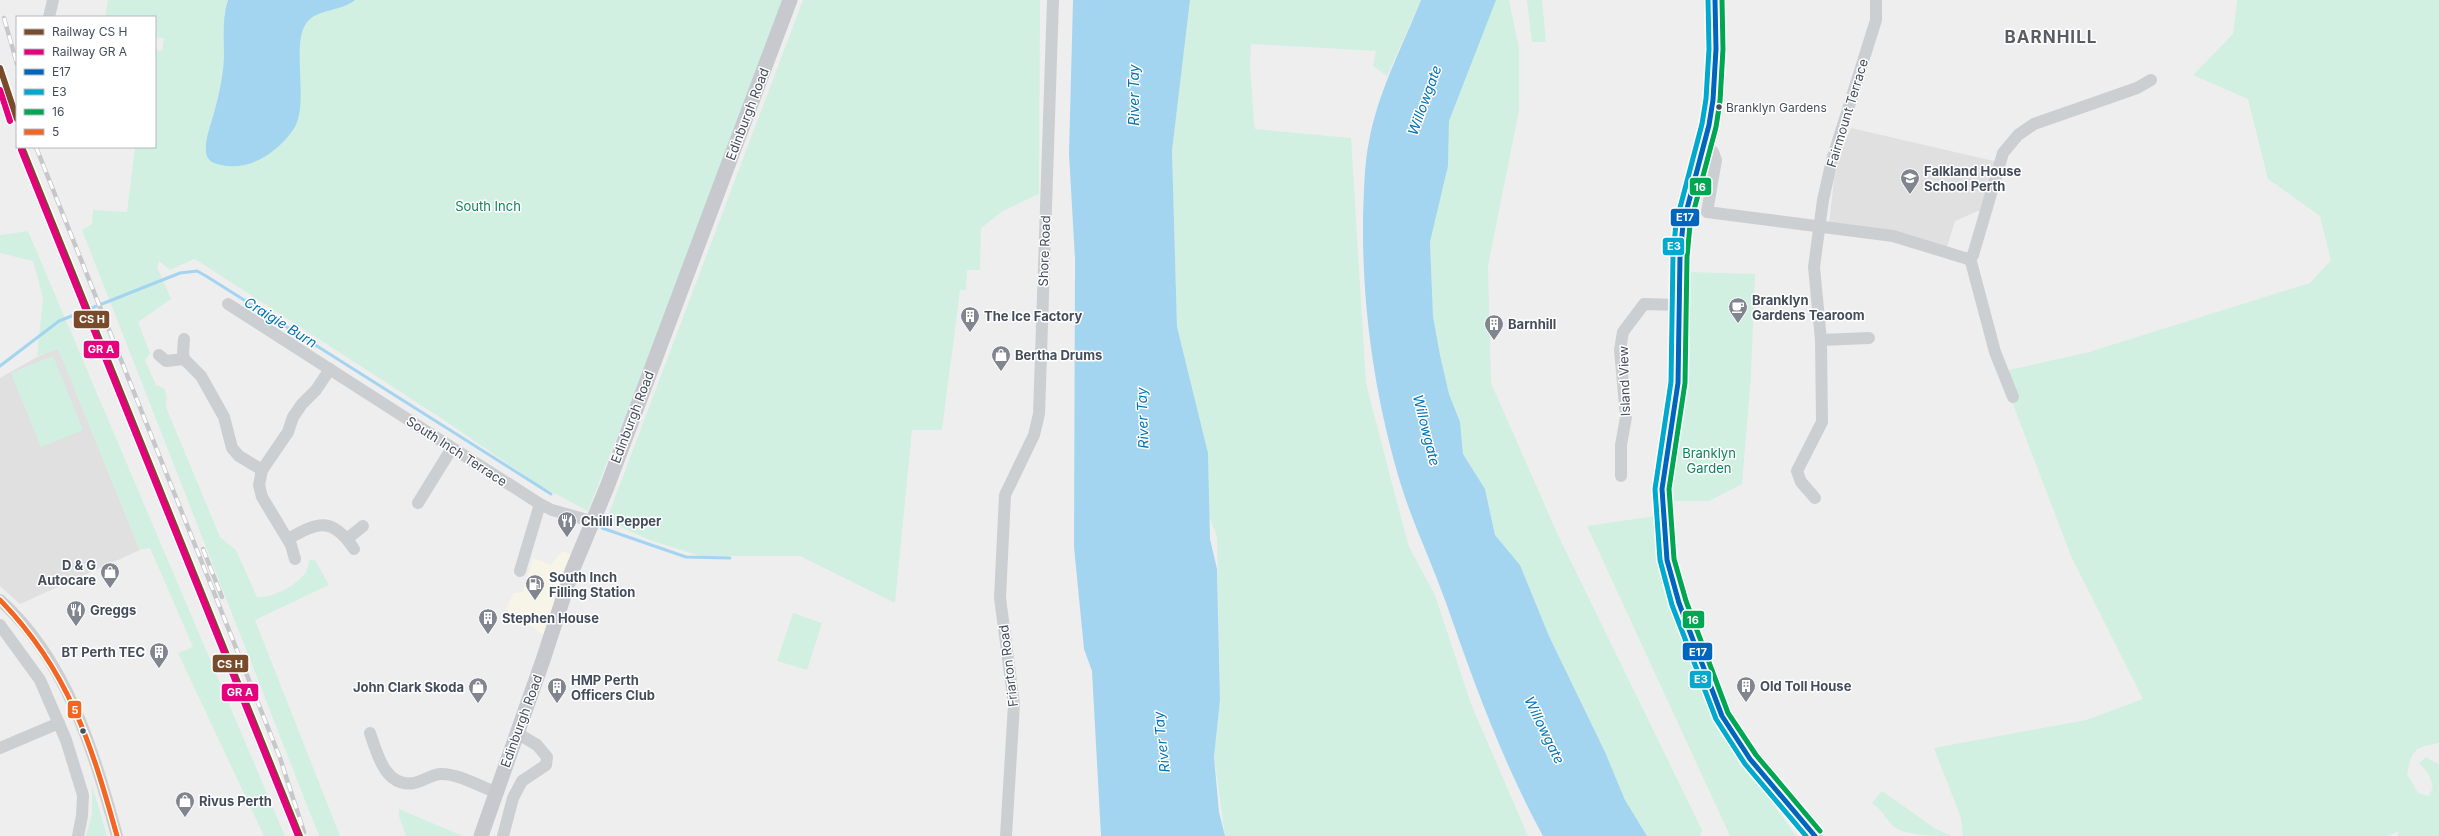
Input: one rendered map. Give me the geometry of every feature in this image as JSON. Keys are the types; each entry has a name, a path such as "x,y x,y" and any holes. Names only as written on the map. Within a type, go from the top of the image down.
{"main road":[{"name":"Edinburgh Road","path":"480,836 591,521 607,487 790,0"},
{"path":"1715,0 1716,49 1714,83 1704,144 1683,224 1678,383 1662,489 1667,560 1679,603 1722,716 1750,759 1815,836"}],"street":[{"path":"49,16 53,0"},
{"name":"Shore Road","path":"1006,495 1034,435 1039,414 1053,0"},
{"name":"Fairmount Terrace","path":"1815,498 1801,482 1796,471 1822,422 1821,340 1814,267 1822,200 1832,160 1876,20 1876,0"},
{"path":"2013,397 1995,352 1970,258 2003,154 2018,135 2034,124 2137,88 2151,80"},
{"path":"1704,144 1713,152 1716,160 1707,212 1819,228 1893,236 1970,258"},
{"name":"South Inch Terrace","path":"228,304 540,504 552,510 591,521"},
{"name":"Island View","path":"1621,476 1621,445 1626,417 1620,350 1623,332 1644,304 1680,305"},
{"path":"1821,340 1869,338"},
{"path":"184,340 184,358 201,376 224,417 232,448 239,456 262,470"},
{"path":"158,355 166,361 184,358"},
{"path":"294,559 288,539 262,497 258,485 262,470 288,432 293,417 302,404 316,390 330,369"},
{"path":"418,503 452,448"},
{"name":"Friarton Road","path":"1006,495 1000,598 1014,704 1006,836"},
{"path":"520,571 540,504"},
{"path":"288,539 312,526 320,524 331,526 350,544 363,526"},
{"path":"2,605 40,645 69,693 94,763 117,836"},
{"path":"0,625 40,680 59,722 83,795 82,816 78,836"},
{"path":"0,748 59,722"},
{"path":"370,733 384,770 398,781 414,783 440,774 451,776 496,792"},
{"path":"503,836 513,798 522,781 546,765 547,757 538,745 517,733"}],"shaded area":[{"name":"Falkland House School Perth","path":"1851,128 1998,162 1984,212 1978,211 1955,221 1946,250 1829,225 1834,179 1842,148"},
{"path":"58,348 140,550 20,604 0,586 0,378 37,357"},
{"name":"South Inch Filling Station","path":"562,551 573,555 548,638 506,609 514,593 523,592 533,558 551,565"}],"green space":[{"name":"South Inch","path":"108,0 788,0 588,511 537,484 441,418 198,261 194,259 170,270 159,261 157,267 171,299 138,322 150,353 145,360 156,385 164,388 167,397 166,407 220,537 236,550 257,597 277,593 296,582 306,572 310,560 315,560 329,585 255,620 340,836 319,836 82,230 92,224 93,210 127,212 135,148 156,148 156,50 162,51 164,38 156,37 156,16 105,16"},
{"path":"803,0 1040,0 1039,194 1003,211 981,228 980,270 967,270 966,290 960,290 942,430 912,430 895,603 800,556 700,556 650,540 606,521"},
{"path":"1190,0 1421,0 1387,76 1373,66 1376,51 1251,44 1250,65 1254,122 1255,129 1351,138 1366,383 1409,547 1435,595 1471,704 1528,836 1225,836 1214,757 1220,700 1217,536 1209,517 1208,453 1177,328 1172,151"},
{"path":"1495,0 1509,0 1519,48 1519,110 1488,266 1491,383 1558,535 1702,830 1700,836 1647,836 1625,800 1605,752 1549,636 1520,565 1495,535 1485,489 1463,454 1460,422 1449,394 1433,316 1430,242 1448,166 1449,121"},
{"path":"1527,0 1542,0 1546,42 1532,42"},
{"path":"2237,0 2439,0 2439,743 2419,748 2411,759 2407,774 2418,793 2429,796 2433,787 2428,773 2419,763 2426,757 2439,765 2439,836 2397,836 2399,831 2388,836 1963,836 1961,818 1934,748 2086,720 2143,699 2071,556 2011,399 2009,370 2089,352 2310,283 2331,260 2320,216 2268,179 2248,99 2193,75 2233,34"},
{"path":"28,231 285,836 264,836 178,653 193,647 150,548 140,550 58,349 37,356 43,298 33,261 0,253 0,235"},
{"name":"Branklyn Garden","path":"1688,272 1755,274 1751,376 1742,484 1709,501 1667,501 1687,381"},
{"path":"53,356 83,430 41,447 11,373"},
{"path":"1655,516 1666,594 1714,721 1796,836 1730,836 1587,526"},
{"path":"793,613 822,623 807,670 777,661"},
{"path":"92,785 107,836 86,836 92,814"},
{"path":"1882,791 1936,829 1952,836 1912,834 1893,826 1881,811 1872,803"},
{"path":"399,809 463,836 406,836 399,816"}],"water":[{"path":"228,0 355,0 350,4 318,14 308,21 303,30 300,43 300,105 298,119 293,130 279,146 261,159 252,163 231,166 221,165 211,161 208,158 206,148 223,73 224,21"},
{"name":"River Tay","path":"1073,0 1190,0 1172,151 1177,327 1208,453 1210,539 1217,569 1220,700 1214,757 1219,812 1225,836 1101,836 1092,671 1084,649 1074,547 1075,259 1069,154"},
{"name":"Willowgate","path":"1421,0 1496,0 1449,121 1448,166 1430,242 1433,316 1449,394 1460,422 1463,454 1485,489 1495,535 1520,565 1549,636 1605,752 1625,800 1647,836 1543,836 1514,779 1489,720 1440,585 1411,514 1392,453 1377,387 1368,320 1363,253 1365,178 1370,136 1374,118 1392,67"}],"waterway":[{"name":"Craigie Burn","path":"0,366 59,321 180,273 197,271 551,494"},
{"name":"Craigie Burn","path":"602,528 686,557 730,558"}],"railway":[{"path":"4,18 16,60"},
{"path":"36,148 280,758 304,832"},
{"path":"203,549 222,597"}],"transit line":[{"name":"E3","path":"1708,0 1709,49 1706,99 1702,124 1676,223 1673,256 1671,382 1655,489 1660,560 1672,605 1716,719 1745,764 1806,836"},
{"name":"E17","path":"1715,0 1716,49 1713,100 1709,125 1683,224 1680,257 1678,383 1662,489 1667,560 1679,603 1722,716 1750,759 1815,836"},
{"name":"16","path":"1722,0 1723,49 1720,101 1716,127 1690,225 1687,257 1685,383 1669,489 1674,559 1686,601 1728,713 1756,755 1820,831"},
{"path":"0,68 16,116"},
{"path":"0,90 10,121"},
{"path":"22,148 300,836"},
{"path":"21,150 298,836"},
{"name":"5","path":"0,600 24,627 44,654 75,710 87,739 117,836"}],"place":[{"name":"Branklyn Gardens","path":"1719,107"},
{"name":"Falkland House School Perth","path":"1910,195"},
{"name":"Branklyn Gardens Tearoom","path":"1738,324"},
{"name":"The Ice Factory","path":"970,333"},
{"name":"Barnhill","path":"1494,341"},
{"name":"Bertha Drums","path":"1001,372"},
{"name":"Chilli Pepper","path":"567,538"},
{"name":"D & G Autocare","path":"110,589"},
{"name":"South Inch Filling Station","path":"535,601"},
{"name":"Greggs","path":"76,627"},
{"name":"Stephen House","path":"488,635"},
{"name":"BT Perth TEC","path":"159,669"},
{"name":"Old Toll House","path":"1746,703"},
{"name":"John Clark Skoda","path":"478,704"},
{"name":"HMP Perth Officers Club","path":"557,704"},
{"name":"Rivus Perth","path":"185,818"}],"district":[{"name":"BARNHILL","path":"2051,37"}]}
